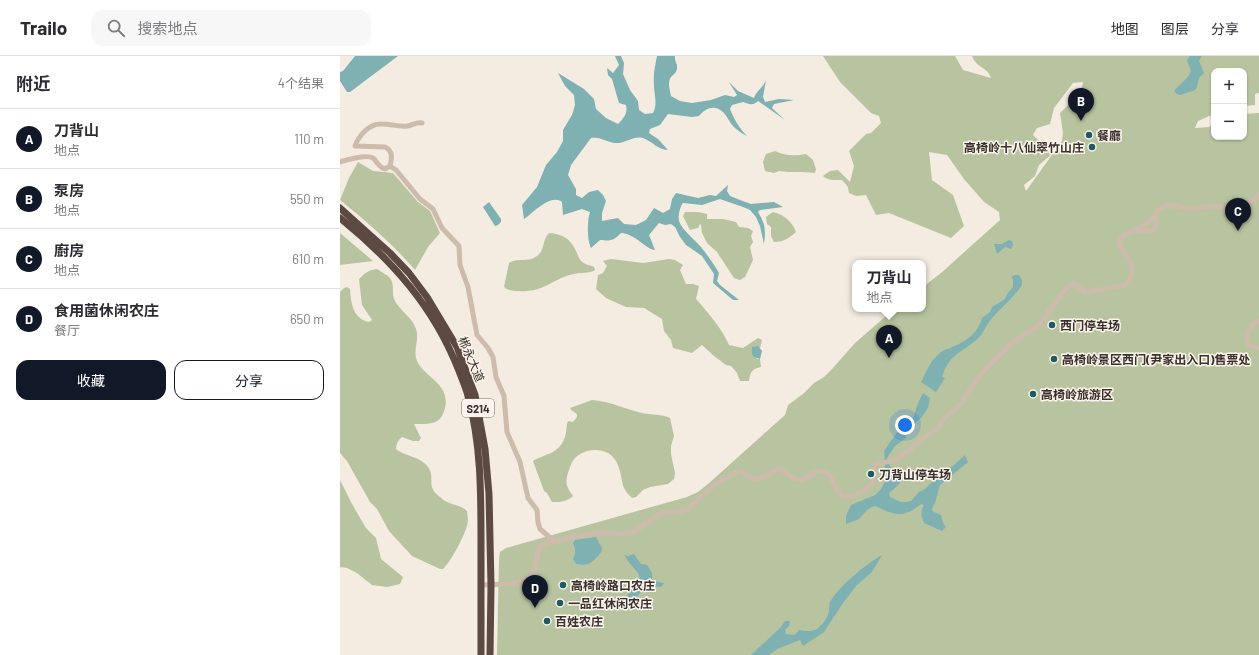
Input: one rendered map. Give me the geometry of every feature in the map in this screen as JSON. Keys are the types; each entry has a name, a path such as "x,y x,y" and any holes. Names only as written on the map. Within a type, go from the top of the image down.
{"highway":[{"name":"郴永大道","path":"340,208 375,238 409,273 427,297 457,347 475,395 485,449 489,494 490,655"},
{"name":"郴永大道","path":"340,218 366,239 403,277 421,299 450,349 468,396 478,450 481,495 481,655"}],"street":[{"path":"340,162 369,157 373,158 379,167 385,169 390,166 392,159 391,153 385,147 355,146 362,133 376,124 408,126 417,122 422,123"},
{"path":"390,166 396,170 420,199 433,209 442,228 459,246 460,265 468,287 477,335 492,357 496,377 504,396 508,432 520,462 528,498 537,510 540,529 554,541"},
{"path":"482,585 518,584 530,578 536,569 537,555 540,549 547,543 597,533 625,534 634,532 659,514 666,512 679,512 689,508 717,483 738,472 756,480 764,478 778,469 797,480 803,479 817,472 823,472 830,476 838,491 842,495 848,496 862,492 873,480 876,464 896,460 902,457 922,439 937,429 945,418 960,405 980,375 1009,345 1038,326 1068,286 1074,284 1085,292 1089,292 1126,285 1133,268 1130,260 1119,245 1119,242 1124,236 1146,224 1156,215 1157,211 1164,206 1176,206 1189,209 1212,206 1233,208 1255,200 1259,194"},
{"path":"1133,231 1150,232 1153,230 1156,225 1156,215"},
{"path":"1259,321 1254,323 1249,330 1246,341 1249,345 1259,348"}],"green space":[{"name":"高椅岭旅游区","path":"823,56 955,56 963,70 991,78 987,71 974,60 972,56 1259,56 1259,93 1255,94 1255,105 1247,106 1247,68 1211,68 1211,115 1198,121 1195,128 1209,127 1211,125 1211,140 1247,140 1247,114 1259,113 1259,655 497,655 500,552 506,548 687,497 698,492 785,415 788,405 803,394 814,383 824,377 855,343 891,312 926,312 926,285 1000,220 999,212 984,202 964,179 947,155 929,152 932,180 953,195 964,226 951,238 889,213 876,215 866,195 856,196 849,193 848,187 842,180 825,178 823,176 830,171 838,170 850,182 854,166 849,151 866,134 871,133 881,123 879,116 871,113 840,82","holes":["1083,82 1082,87 1075,94 1071,102 1060,113 1063,133 1062,141 1026,191 1024,185 1035,176 1039,165 1052,154 1033,135 1037,128 1050,124 1054,108 1073,83"]},
{"path":"775,151 790,155 806,154 813,160 816,169 815,173 779,171 774,173 765,171 763,162 766,154"},
{"path":"358,162 373,171 393,173 418,202 430,211 440,233 428,247 415,270 370,225 340,200 349,178"},
{"path":"685,212 707,214 707,219 723,219 736,222 739,227 748,228 753,231 751,236 753,242 750,247 753,260 745,277 740,280 734,278 717,252 707,243 702,233 701,225 700,224 698,228 690,230 683,216"},
{"path":"773,212 787,219 796,232 786,239 774,242 771,236 771,227 767,224 766,217"},
{"path":"340,233 373,261 340,265"},
{"path":"549,233 558,234 568,240 574,247 582,262 594,267 595,270 567,276 535,290 513,291 504,287 509,263 516,260 531,259 540,254 545,239"},
{"path":"611,259 643,263 669,259 675,260 683,265 680,270 686,284 699,286 696,299 718,326 729,345 743,348 758,338 762,340 760,348 753,347 757,359 760,359 761,367 752,371 749,381 740,381 737,373 731,366 726,365 702,345 692,353 673,348 671,340 664,331 662,319 644,308 626,307 606,298 596,289 598,275 603,273 607,266 603,261"},
{"path":"377,269 390,278 395,301 416,328 416,358 419,365 440,386 446,399 443,414 437,421 429,424 414,424 421,438 419,441 413,441 402,437 396,445 396,449 400,452 425,463 430,471 433,489 443,500 464,508 467,511 468,520 465,531 454,553 443,569 412,556 389,531 377,509 370,502 347,461 340,453 340,292 347,287 350,289 352,305 356,314 359,318 369,322 372,320 362,305 359,279 367,272"},
{"path":"592,400 611,403 642,413 670,418 674,436 671,446 671,454 675,473 674,479 668,484 650,487 643,490 636,497 632,498 624,488 618,464 612,456 604,451 588,451 575,458 572,462 567,477 567,484 573,496 563,501 552,502 547,493 544,491 533,461 556,450 562,443 566,435 568,421 573,422 577,417 577,414 570,408"},
{"path":"340,480 366,528 376,538 381,559 403,577 400,584 387,587 372,585 357,573 347,568 340,567"}],"water":[{"path":"355,56 398,56 350,92 347,92 340,81 340,72 343,71"},
{"path":"615,56 621,56 624,63 623,74 630,90 638,101 639,110 645,114 653,113 655,106 654,70 657,56 675,56 677,69 670,79 669,86 671,96 680,101 692,103 711,100 725,95 734,97 737,95 729,82 738,91 754,98 766,80 763,97 765,102 779,99 794,100 774,104 772,108 785,120 758,101 753,104 743,102 732,105 730,109 733,116 739,127 747,136 732,125 723,112 717,108 710,108 699,116 692,117 668,114 660,125 650,129 649,133 658,139 668,150 661,149 643,138 615,143 598,138 591,138 571,165 568,175 576,189 576,195 582,198 589,192 598,190 603,195 606,201 602,213 602,221 618,218 624,224 636,225 646,220 654,208 663,213 670,209 672,199 676,193 698,198 710,195 716,196 728,185 727,191 730,196 740,200 751,204 774,202 783,207 760,210 758,212 764,227 764,244 760,226 756,217 750,210 720,199 702,205 683,203 681,206 679,221 715,266 719,273 717,281 720,285 739,300 733,300 713,283 714,274 702,256 686,245 675,227 671,224 665,225 659,223 649,235 655,250 631,236 621,233 612,240 600,240 591,248 588,230 590,212 582,209 563,215 562,202 553,200 543,204 524,219 522,205 537,187 546,165 557,152 563,141 563,130 572,115 575,105 574,95 565,86 558,73 584,89 594,99 596,109 606,118 618,124 625,115 626,105 619,103 612,79 608,75 607,68 613,73 619,65"},
{"path":"1190,56 1202,56 1199,61 1204,73 1199,78 1195,90 1180,95 1174,91 1188,77 1191,71 1187,60"},
{"path":"489,202 501,219 501,222 495,226 483,207"},
{"path":"1009,240 1012,241 1013,245 1011,249 1005,247 997,254 994,244 1002,244"},
{"path":"1019,275 1022,280 1022,285 989,322 981,335 949,362 942,377 945,378 936,392 921,382 929,366 942,351 951,348 971,336 978,328 982,318 990,312 992,307 1005,299 1013,287 1013,279 1011,277"},
{"path":"758,346 762,351 760,359 754,357 752,354 752,347"},
{"path":"923,393 930,398 928,408 922,417 911,427 906,434 906,438 895,446 887,458 896,479 899,479 904,475 900,483 889,493 890,497 901,502 911,501 942,472 953,466 965,455 968,462 940,485 932,508 932,511 941,515 943,523 946,527 942,531 924,523 921,514 924,505 921,504 915,509 904,514 888,512 875,506 867,510 859,519 846,524 846,516 851,505 875,495 881,489 886,480 884,451 898,431 914,416"},
{"path":"596,537 602,551 588,564 576,564 573,559 575,555 575,547 573,543 575,540"},
{"path":"634,554 641,564 647,565 652,573 652,579 654,581 664,583 661,587 650,587 642,591 629,607 624,602 632,587 636,586 639,575 624,555 628,556"},
{"path":"882,555 872,572 856,586 843,603 824,632 803,646 800,640 777,649 769,655 751,655 781,627 785,621 790,621 789,626 785,630 786,634 795,635 799,630 810,631 817,629 826,619 830,602 846,582 868,564"}],"place":[{"name":"泵房","path":"1081,121"},
{"name":"餐廳","path":"1089,135"},
{"name":"高椅岭十八仙翠竹山庄","path":"1092,147"},
{"name":"廚房","path":"1238,231"},
{"name":"西门停车场","path":"1052,325"},
{"name":"刀背山","path":"889,358"},
{"name":"高椅岭景区西门(尹家出入口)售票处","path":"1054,359"},
{"name":"高椅岭旅游区","path":"1033,394"},
{"name":"刀背山停车场","path":"871,474"},
{"name":"高椅岭路口农庄","path":"563,585"},
{"name":"一品红休闲农庄","path":"560,603"},
{"name":"食用菌休闲农庄","path":"535,608"},
{"name":"百姓农庄","path":"547,621"}]}
